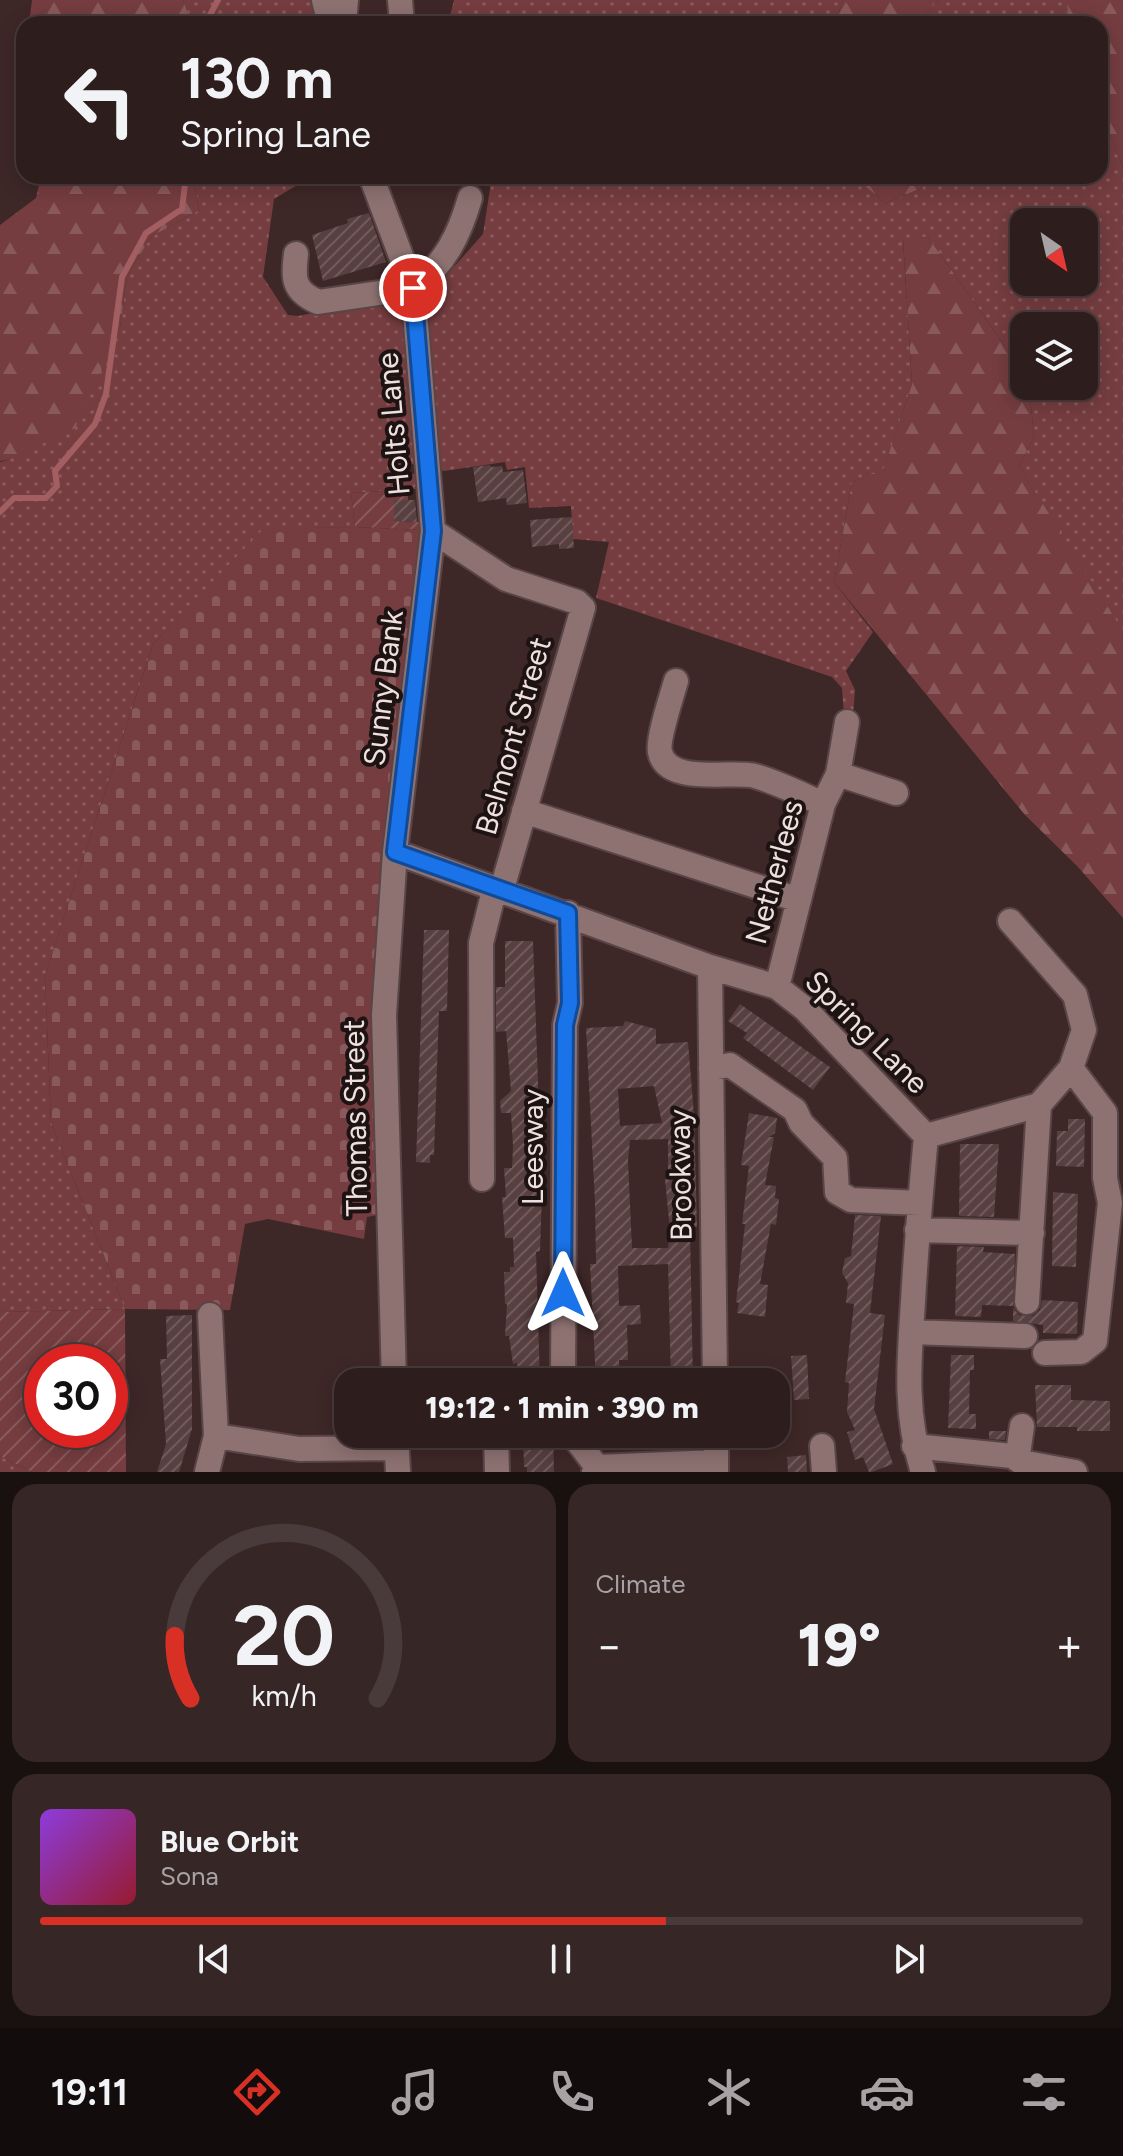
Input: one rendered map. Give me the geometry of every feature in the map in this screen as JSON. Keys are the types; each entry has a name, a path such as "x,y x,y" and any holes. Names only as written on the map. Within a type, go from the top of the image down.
{"street":[{"name":"Holts Lane","path":"377,184 413,288 433,531"},
{"path":"296,254 293,274 298,287 304,296 318,302 413,288 437,266 455,241 470,198"},
{"name":"Belmont Street","path":"433,531 506,579 577,602 583,608 524,811 481,943 482,1179"},
{"name":"Sunny Bank","path":"395,852 433,531"},
{"path":"676,681 659,749 663,760 678,770 699,775 751,775 823,804"},
{"name":"Netherlees","path":"777,987 823,804 838,774 847,722"},
{"name":"Netherlees","path":"838,774 896,793"},
{"path":"524,811 799,900"},
{"name":"Spring Lane","path":"395,852 710,967 777,987 805,1009 926,1136 917,1230 908,1405 914,1446 923,1472"},
{"name":"Thomas Street","path":"394,1368 384,1015 395,852"},
{"name":"Leesway","path":"563,1368 565,1025 570,1003 568,913"},
{"path":"926,1136 1039,1105 1071,1068 1084,1030 1075,995 1010,921"},
{"name":"Brookway","path":"710,967 715,1368"},
{"path":"711,1068 730,1065 795,1110 801,1123 835,1158 837,1192 851,1200 920,1203"},
{"path":"1045,1353 1081,1352 1095,1341 1110,1203 1105,1178 1105,1113 1071,1068"},
{"path":"1027,1302 1039,1105"},
{"path":"917,1230 1032,1233"},
{"path":"207,1472 216,1436 210,1315"},
{"path":"911,1332 1025,1336"},
{"path":"914,1446 1012,1456 1018,1454 1021,1447 1022,1426"},
{"path":"216,1436 299,1449 397,1451"},
{"path":"822,1446 824,1472"},
{"path":"496,1448 497,1472"},
{"path":"582,1448 596,1469 716,1467"},
{"path":"1012,1456 1021,1462 1075,1472"}],"green space":[{"path":"32,0 183,0 189,16 30,16"},
{"path":"183,0 316,0 320,16 189,16"},
{"path":"454,0 843,0 838,16 450,16"},
{"path":"843,0 938,0 923,16 838,16"},
{"path":"938,0 1067,0 1068,16 923,16"},
{"path":"1067,0 1123,0 1123,167 1108,129 1108,16 1068,16"},
{"path":"1108,129 1123,167 1123,636 1019,466 1034,437 1030,400 1098,400 1098,312 1010,312 1010,353 928,237 903,240 912,384 884,469 852,482 834,582 873,632 846,671 855,690 853,716 844,716 842,688 832,677 596,598 609,542 573,539 571,506 529,508 525,467 507,470 505,462 444,471 436,469 424,297 483,234 491,184 862,184 885,203 922,188 923,184 1108,184"},
{"path":"39,184 194,184 199,210 151,237 127,276 120,328 75,428 9,460 0,461 0,225 36,198"},
{"path":"194,184 299,184 274,199 263,277 288,315 298,316 395,297 398,310 411,319 421,463 405,465 406,474 385,491 351,493 355,527 264,529 153,644 45,976 51,1122 125,1309 0,1312 0,462 9,460 120,328 127,276 151,237 199,210"},
{"path":"862,184 923,184 922,188 885,203"},
{"path":"928,237 1010,353 1010,400 1030,400 1034,437 1019,466 1123,636 1123,918 1077,866 1025,815 834,582 852,482 884,468 912,384 903,239"},
{"path":"406,474 420,474 422,489 408,489 408,500 394,500 394,521 423,522 422,530 355,527 351,493 385,491"},
{"path":"264,528 422,530 383,1214 367,1217 364,1239 268,1219 245,1224 230,1310 125,1309 51,1122 45,976 153,644"},
{"path":"125,1309 125,1344 24,1344 24,1448 126,1448 126,1472 32,1472 0,1456 0,1312"},
{"path":"0,1456 32,1472 0,1472"}],"building":[{"path":"369,213 386,262 323,281 312,235"},
{"path":"502,466 503,472 523,470 527,503 507,505 506,498 478,502 473,467"},
{"path":"394,500 415,500 417,522 394,521"},
{"path":"572,517 574,548 559,549 559,544 532,547 530,520"},
{"path":"424,930 449,930 447,1011 439,1011 434,1155 430,1155 430,1163 416,1162"},
{"path":"505,941 533,941 542,1194 540,1251 536,1252 540,1368 517,1368 517,1363 513,1364 509,1336 505,1336 507,1304 504,1272 510,1272 510,1267 514,1267 513,1238 505,1238 502,1197 506,1197 504,1168 512,1168 513,1146 511,1113 501,1113 500,1101 511,1091 506,1031 496,1032 496,987 505,987"},
{"path":"740,1004 830,1067 813,1090 743,1038 747,1033 728,1021"},
{"path":"625,1021 656,1029 656,1044 688,1042 694,1115 697,1227 690,1228 693,1368 671,1368 668,1264 618,1266 619,1306 640,1305 641,1324 627,1325 628,1360 619,1360 619,1368 595,1368 590,1264 596,1264 595,1202 586,1028 623,1026","holes":["654,1086 662,1123 620,1126 618,1089","668,1139 668,1179 665,1179 671,1241 668,1248 632,1248 630,1140"]},
{"path":"749,1113 777,1118 775,1133 769,1137 774,1137 765,1185 776,1186 775,1198 779,1199 776,1225 771,1224 760,1284 768,1285 765,1317 737,1313 739,1303 736,1302 749,1166 741,1165"},
{"path":"1068,1119 1085,1119 1084,1167 1056,1166 1057,1131 1068,1131"},
{"path":"960,1144 999,1144 994,1217 959,1216"},
{"path":"1053,1192 1078,1194 1076,1267 1052,1266"},
{"path":"855,1215 881,1216 870,1313 885,1315 874,1409 893,1464 872,1472 869,1472 863,1457 855,1460 847,1432 855,1430 847,1412 849,1383 845,1382 854,1304 846,1303 848,1283 842,1273 845,1258 851,1256"},
{"path":"957,1246 984,1247 983,1252 1015,1254 1013,1306 982,1305 981,1317 955,1316"},
{"path":"1042,1300 1078,1302 1077,1334 1043,1333 1043,1325 1013,1321 1013,1308 1019,1315 1033,1316 1040,1310"},
{"path":"192,1315 192,1429 179,1472 157,1472 166,1444 160,1359 167,1359 166,1316"},
{"path":"807,1355 809,1399 794,1400 791,1356"},
{"path":"951,1355 974,1355 974,1370 970,1370 969,1414 976,1414 976,1429 948,1428"},
{"path":"1035,1385 1071,1385 1071,1400 1110,1401 1110,1431 1037,1427"},
{"path":"989,1431 1006,1431 1005,1440 989,1439"},
{"path":"523,1448 553,1448 554,1472 527,1472 527,1467 524,1467"},
{"path":"806,1455 807,1472 788,1472 787,1457"}],"waterway":[{"path":"209,16 218,0"},
{"path":"0,512 14,498 46,498 57,486 55,471 95,424 106,394 122,277 146,233 182,209 185,184"}],"route":[{"path":"413,288 433,531 395,852 568,913 570,1003 565,1025 563,1293"}]}
